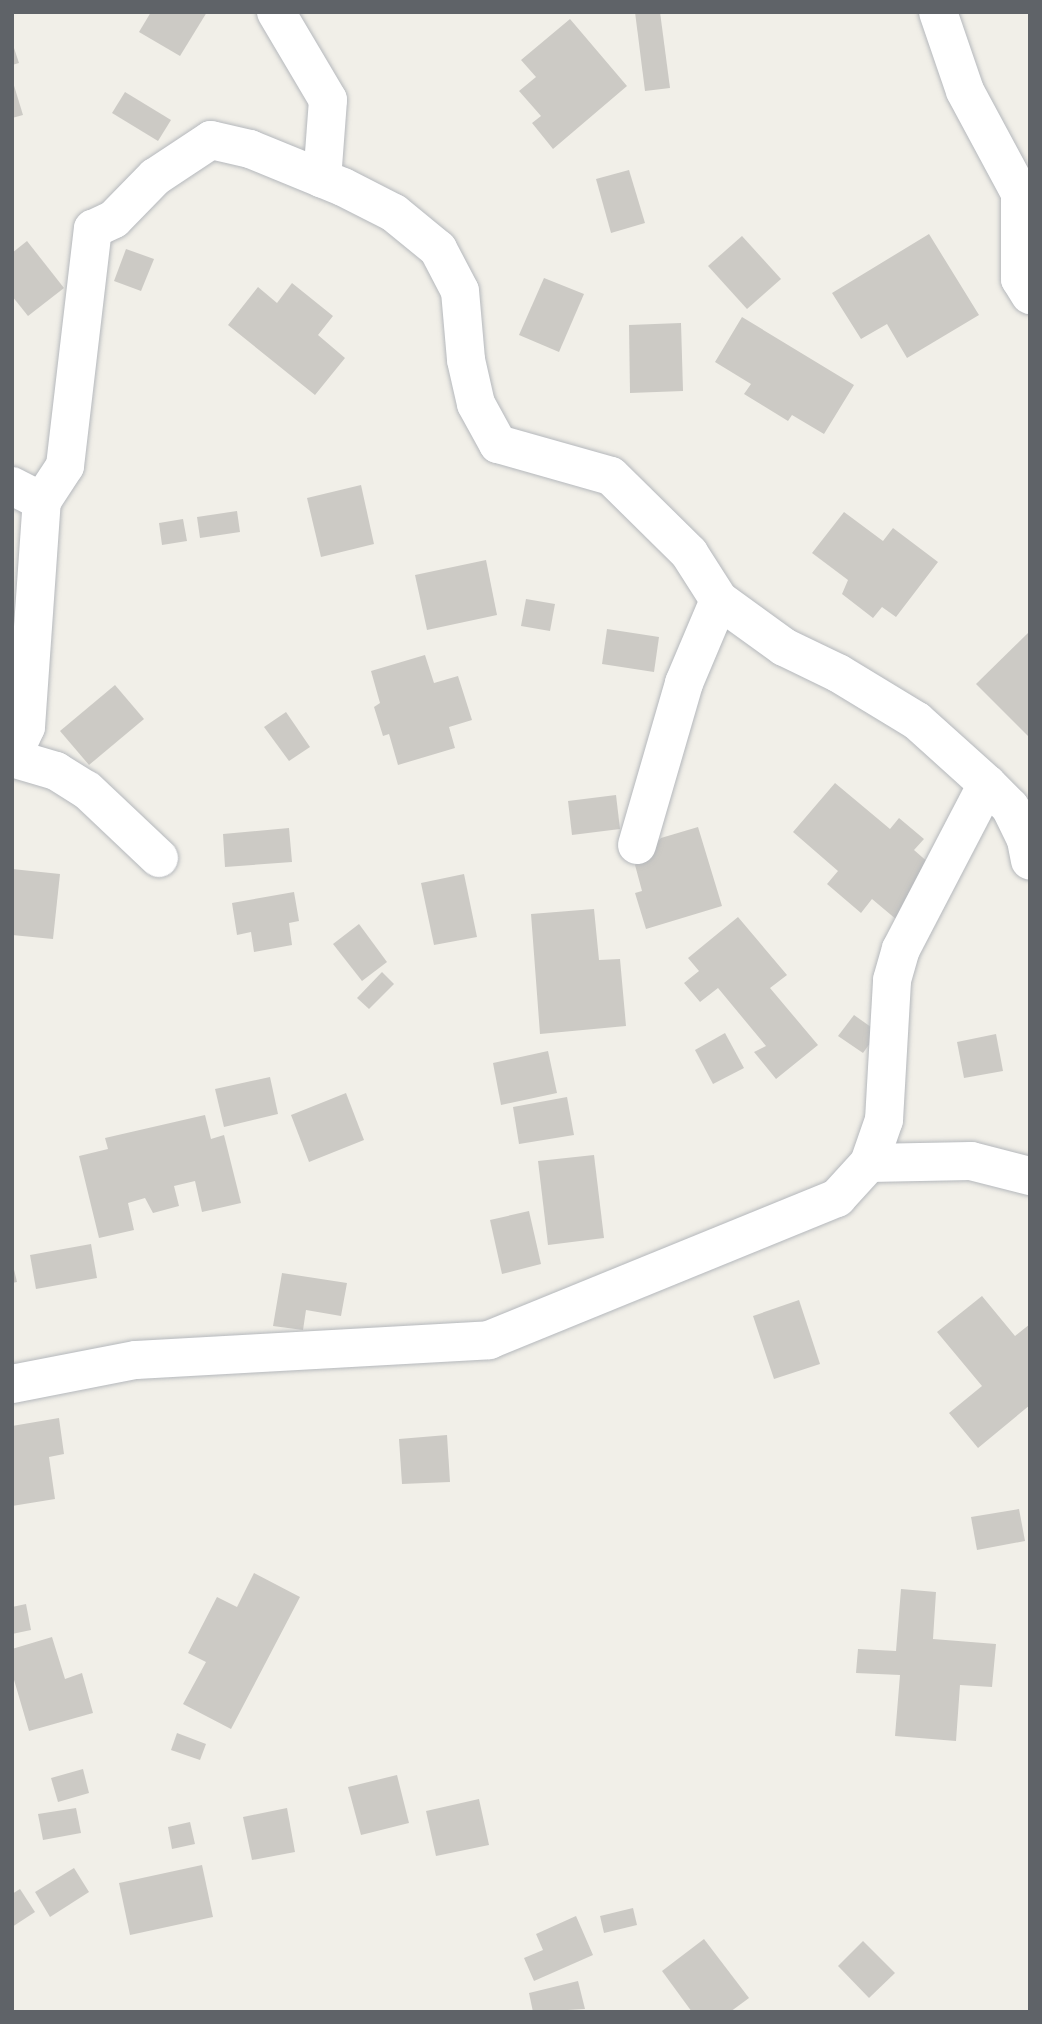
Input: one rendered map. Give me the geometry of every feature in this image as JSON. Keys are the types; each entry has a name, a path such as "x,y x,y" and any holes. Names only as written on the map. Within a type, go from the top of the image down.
{"street":[{"path":"276,12 328,100 322,179"},
{"path":"938,12 965,91 1020,193 1020,279 1030,295"},
{"path":"159,858 87,790 56,771 12,757 26,727 27,493 65,466 93,229 114,219 155,177 211,140 250,149 394,213 438,249 460,291 466,360 477,404 498,443 611,476 689,553 719,600 784,647 838,673 917,720 987,783 1010,807 1027,840 1030,861"},
{"path":"637,845 680,695 719,600"},
{"path":"12,1384 136,1360 489,1340 837,1198 869,1163 884,1120 892,980 898,960 987,783"},
{"path":"869,1163 971,1161 1030,1176"}],"building":[{"path":"151,12 207,12 180,56 139,32"},
{"path":"635,12 660,12 670,88 645,91"},
{"path":"570,19 627,86 553,149 532,123 541,116 519,91 536,77 521,60"},
{"path":"12,42 19,63 12,65"},
{"path":"12,79 23,115 12,118"},
{"path":"125,92 171,120 158,141 112,113"},
{"path":"629,170 645,223 611,233 596,179"},
{"path":"929,234 979,315 907,358 887,324 861,339 832,293"},
{"path":"742,236 781,279 747,309 708,266"},
{"path":"27,241 64,288 28,316 12,296 12,253"},
{"path":"126,249 154,259 141,291 114,281"},
{"path":"544,278 584,294 559,352 519,335"},
{"path":"292,283 333,316 318,335 345,358 315,395 228,325 258,287 277,303"},
{"path":"742,317 854,385 824,434 792,415 788,421 744,394 751,384 715,362"},
{"path":"681,323 683,391 630,393 629,325"},
{"path":"361,485 374,544 321,557 307,498"},
{"path":"237,511 240,532 200,538 197,517"},
{"path":"844,512 883,541 893,528 938,562 896,617 882,607 873,618 842,594 848,580 812,553"},
{"path":"183,519 187,541 162,545 159,523"},
{"path":"486,560 497,615 427,630 415,575"},
{"path":"526,599 555,604 550,631 521,626"},
{"path":"607,629 659,637 654,672 602,664"},
{"path":"1028,633 1030,635 1030,738 976,684"},
{"path":"425,655 434,683 458,676 472,720 449,727 455,748 398,765 389,734 383,736 374,707 380,703 371,671"},
{"path":"115,685 144,719 89,765 60,731"},
{"path":"286,712 310,747 289,761 264,727"},
{"path":"835,783 890,829 899,818 924,839 914,850 938,871 897,920 872,899 861,913 827,884 838,871 793,832"},
{"path":"616,795 620,829 572,835 568,801"},
{"path":"698,827 722,906 646,929 635,893 642,891 635,865 661,838"},
{"path":"289,828 292,862 225,867 223,834"},
{"path":"12,869 60,874 53,939 12,935"},
{"path":"464,874 477,937 434,945 421,883"},
{"path":"294,892 299,921 289,923 292,945 254,952 251,932 237,935 232,903"},
{"path":"594,909 599,960 620,959 626,1026 540,1034 531,914"},
{"path":"738,917 787,975 770,988 818,1045 776,1079 754,1052 766,1046 718,988 700,1002 684,983 699,971 688,958"},
{"path":"359,924 387,962 362,981 333,944"},
{"path":"382,972 394,984 369,1009 357,998"},
{"path":"854,1015 878,1032 863,1053 838,1036"},
{"path":"725,1033 744,1068 713,1084 695,1050"},
{"path":"996,1034 1003,1071 964,1078 957,1042"},
{"path":"548,1051 557,1093 501,1105 493,1063"},
{"path":"270,1077 278,1114 224,1127 215,1089"},
{"path":"346,1093 364,1140 309,1162 291,1115"},
{"path":"567,1097 574,1135 519,1144 513,1107"},
{"path":"205,1115 211,1139 224,1135 241,1203 202,1212 195,1181 174,1186 179,1206 153,1213 145,1198 128,1203 134,1230 99,1238 79,1156 108,1149 105,1138"},
{"path":"594,1155 604,1238 548,1245 538,1161"},
{"path":"529,1211 541,1264 502,1274 490,1220"},
{"path":"91,1244 97,1278 36,1289 30,1255"},
{"path":"12,1261 17,1282 12,1283"},
{"path":"282,1273 347,1283 341,1316 306,1310 303,1330 273,1326"},
{"path":"982,1296 1015,1336 1030,1324 1030,1405 978,1448 949,1413 982,1386 937,1332"},
{"path":"799,1300 820,1364 774,1379 753,1316"},
{"path":"59,1418 64,1454 49,1457 55,1499 12,1506 12,1426"},
{"path":"447,1435 450,1482 402,1484 399,1439"},
{"path":"1019,1509 1025,1541 977,1550 971,1517"},
{"path":"254,1573 300,1597 231,1729 183,1704 206,1662 188,1653 217,1597 237,1607"},
{"path":"901,1589 936,1592 933,1639 996,1644 992,1687 960,1685 956,1741 895,1736 900,1675 856,1673 858,1649 896,1651"},
{"path":"26,1604 31,1630 12,1634 12,1607"},
{"path":"52,1637 65,1679 82,1673 93,1713 29,1731 12,1673 12,1649"},
{"path":"177,1733 206,1744 200,1760 171,1750"},
{"path":"83,1769 89,1793 58,1802 51,1778"},
{"path":"397,1775 409,1823 361,1835 348,1787"},
{"path":"479,1799 489,1845 436,1856 426,1811"},
{"path":"76,1808 81,1833 43,1840 38,1814"},
{"path":"287,1808 295,1852 252,1860 243,1817"},
{"path":"190,1822 195,1844 172,1849 168,1827"},
{"path":"202,1865 213,1917 130,1935 119,1883"},
{"path":"74,1868 89,1892 50,1917 35,1892"},
{"path":"20,1889 35,1912 12,1927 12,1894"},
{"path":"633,1908 637,1925 604,1933 600,1916"},
{"path":"576,1916 593,1955 534,1981 524,1958 543,1950 536,1934"},
{"path":"704,1939 749,1998 730,2012 692,2012 662,1971"},
{"path":"863,1941 895,1973 869,1998 838,1966"},
{"path":"578,1981 585,2009 533,2012 529,1993"}]}
